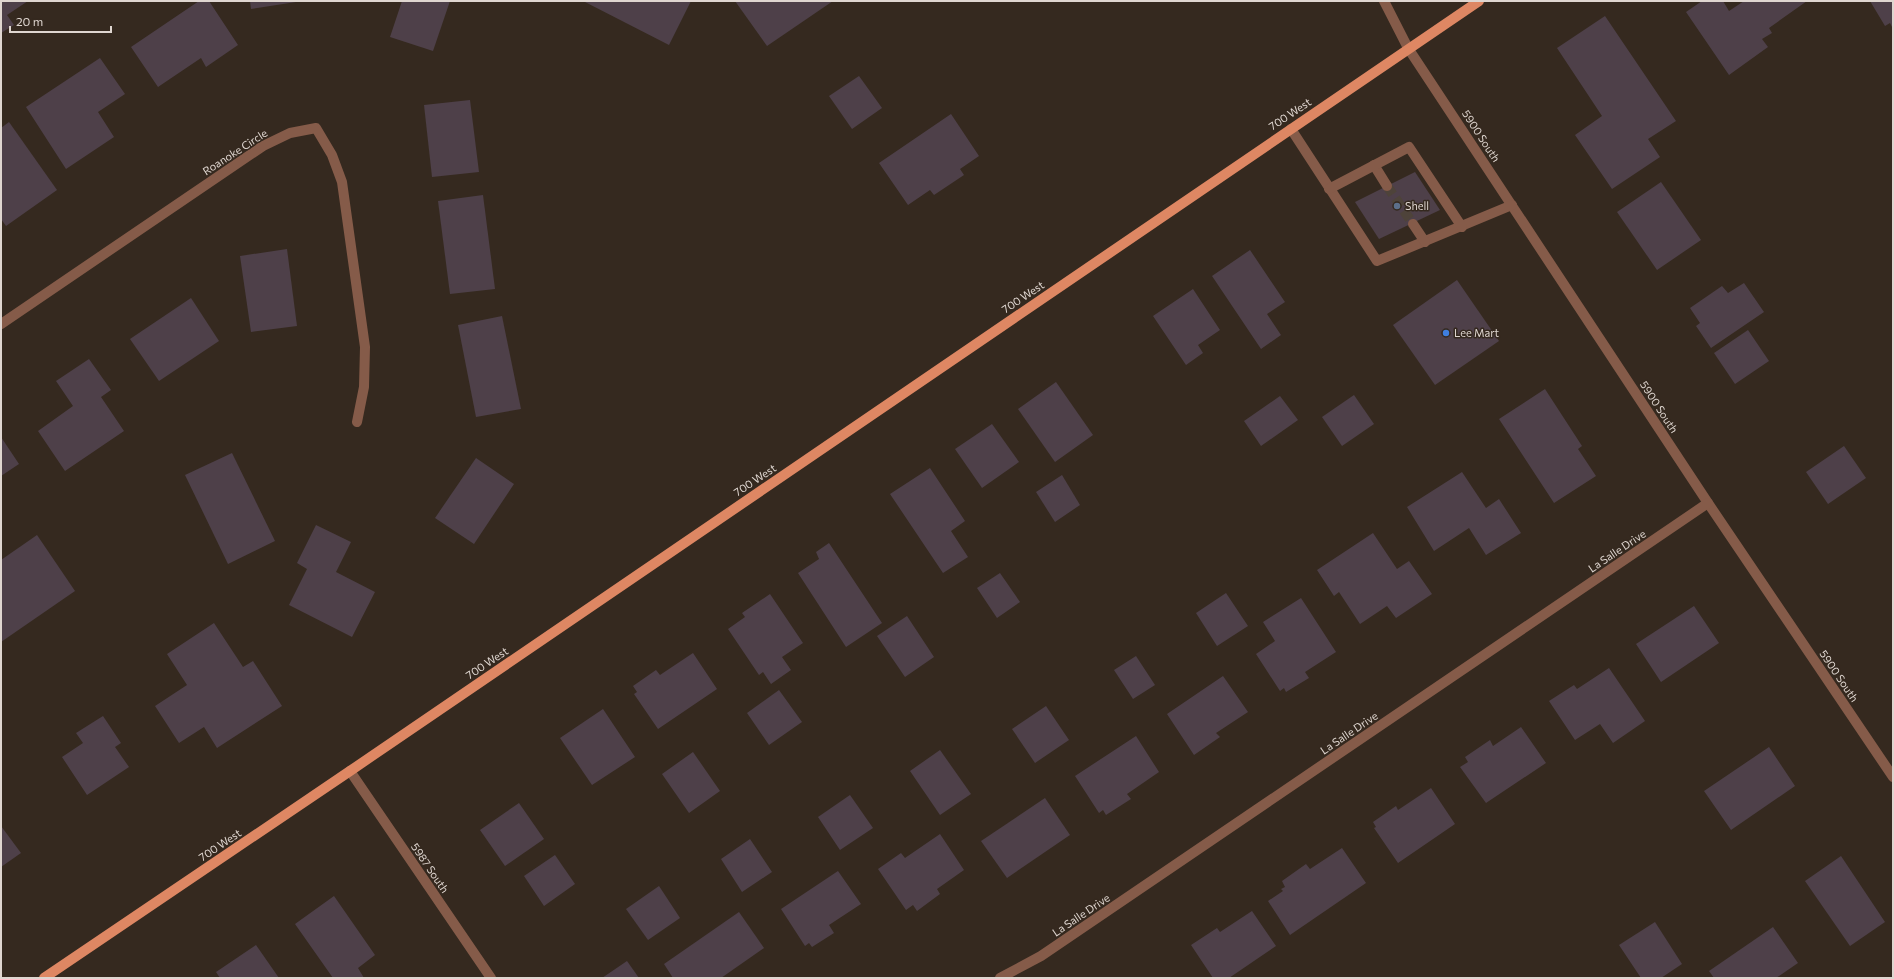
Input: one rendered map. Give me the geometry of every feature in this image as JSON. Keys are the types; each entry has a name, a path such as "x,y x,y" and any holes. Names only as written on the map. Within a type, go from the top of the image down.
{"main road":[{"name":"700 West","path":"44,978 350,772 1408,48 1479,1"}],"street":[{"name":"5900 South","path":"1384,1 1408,48 1708,503 1893,777"},
{"name":"Roanoke Circle","path":"1,324 263,146 290,133 316,128 332,154 342,182 360,307 365,347 364,387 357,422"},
{"path":"1291,128 1376,262 1462,228 1512,206"},
{"path":"1329,189 1409,147 1462,228"},
{"path":"1374,165 1387,186"},
{"path":"1413,224 1425,242"},
{"name":"La Salle Drive","path":"1000,978 1048,952 1708,503"},
{"name":"5987 South","path":"350,772 491,978"}],"building":[{"path":"1,1 28,1 7,15 14,25 1,33"},
{"path":"199,1 209,1 238,45 206,67 201,58 158,87 131,47"},
{"path":"250,1 296,1 296,2 251,9"},
{"path":"402,1 450,1 433,51 390,37"},
{"path":"691,1 669,45 585,2"},
{"path":"735,1 833,1 767,46"},
{"path":"1702,1 1723,1 1729,11 1744,1 1807,1 1769,28 1772,33 1762,39 1768,47 1729,75 1686,12"},
{"path":"1870,1 1893,1 1893,29 1890,23 1885,26"},
{"path":"1605,16 1676,121 1648,139 1660,157 1612,189 1575,135 1602,116 1557,48"},
{"path":"100,58 125,94 98,112 114,137 66,169 26,107"},
{"path":"859,76 882,108 852,129 829,96"},
{"path":"470,100 479,172 432,177 424,105"},
{"path":"951,114 979,156 960,169 964,175 934,195 930,190 908,205 879,163"},
{"path":"9,122 57,190 6,226 1,219 1,128"},
{"name":"Shell","path":"1415,172 1440,210 1379,239 1355,202"},
{"path":"1661,182 1701,240 1657,270 1617,212"},
{"path":"483,195 495,289 450,294 438,201"},
{"path":"287,249 297,326 251,332 240,256"},
{"path":"1250,250 1285,302 1267,314 1281,335 1261,349 1212,276"},
{"name":"Lee Mart","path":"1457,280 1499,341 1435,385 1393,325"},
{"path":"1744,283 1764,312 1711,348 1696,326 1700,323 1690,308 1722,286 1728,293"},
{"path":"1193,289 1220,330 1198,345 1203,353 1186,365 1153,316"},
{"path":"191,298 219,341 159,381 130,339"},
{"path":"502,316 521,409 476,417 458,325"},
{"path":"1748,330 1769,361 1735,384 1714,353"},
{"path":"89,359 111,390 101,397 124,431 65,471 38,431 73,406 56,381"},
{"path":"1056,382 1093,435 1055,462 1018,409"},
{"path":"1545,389 1582,446 1578,449 1596,476 1554,503 1499,419"},
{"path":"1354,395 1374,424 1342,446 1322,417"},
{"path":"1280,396 1298,420 1261,446 1244,421"},
{"path":"992,424 1019,462 982,488 955,449"},
{"path":"1,437 19,464 1,476"},
{"path":"1844,446 1866,478 1828,504 1806,472"},
{"path":"232,453 275,541 228,564 185,475"},
{"path":"476,458 514,484 474,544 435,518"},
{"path":"930,468 965,521 951,531 968,557 943,573 890,494"},
{"path":"1462,472 1486,508 1499,499 1521,533 1486,555 1469,528 1434,551 1407,507"},
{"path":"1062,475 1080,505 1055,522 1036,492"},
{"path":"316,525 351,542 336,572 375,592 352,637 289,605 307,569 297,563"},
{"path":"1373,533 1397,569 1409,561 1432,594 1396,618 1387,606 1360,624 1339,592 1334,596 1317,570"},
{"path":"37,535 75,591 1,642 1,560"},
{"path":"829,543 882,623 846,647 798,573 819,559 816,552"},
{"path":"1000,573 1020,602 997,618 977,588"},
{"path":"1226,593 1248,626 1217,646 1196,613"},
{"path":"770,594 803,643 782,657 791,670 771,684 763,672 759,675 728,629 745,617 742,613"},
{"path":"1301,598 1336,652 1305,672 1309,678 1286,692 1284,688 1280,691 1256,654 1275,641 1263,622"},
{"path":"1694,606 1719,643 1661,682 1636,644"},
{"path":"907,616 934,657 905,677 877,636"},
{"path":"214,623 243,667 253,661 282,706 217,748 204,727 179,743 155,706 187,685 167,654"},
{"path":"693,653 717,689 658,729 634,694 637,692 633,686 656,670 660,675"},
{"path":"1136,656 1155,685 1133,699 1114,670"},
{"path":"1609,668 1645,721 1613,743 1600,724 1575,740 1549,701 1574,685 1577,689"},
{"path":"1223,676 1248,712 1216,733 1220,737 1194,755 1167,714"},
{"path":"779,690 802,722 769,745 747,713"},
{"path":"1046,706 1069,740 1035,763 1012,729"},
{"path":"603,709 635,757 592,785 560,738"},
{"path":"103,716 121,743 115,747 129,767 87,795 62,757 83,743 76,733"},
{"path":"1521,727 1546,763 1486,803 1460,767 1468,762 1465,757 1490,740 1493,746"},
{"path":"1136,736 1159,772 1127,794 1131,799 1106,815 1103,810 1099,813 1075,776"},
{"path":"1769,747 1795,786 1731,830 1704,791"},
{"path":"940,750 971,794 940,815 910,771"},
{"path":"693,752 720,791 689,813 662,774"},
{"path":"1431,788 1455,824 1398,863 1374,828 1376,827 1373,822 1396,806 1398,810"},
{"path":"850,795 873,828 840,850 818,817"},
{"path":"1045,798 1070,835 1007,878 981,841"},
{"path":"519,803 544,839 505,866 480,830"},
{"path":"1,826 21,853 1,867"},
{"path":"940,834 964,870 937,889 940,894 917,911 913,905 906,910 878,869 901,853 905,858"},
{"path":"750,839 772,872 742,892 721,859"},
{"path":"1342,848 1366,883 1290,935 1268,901 1283,891 1281,889 1285,887 1282,881 1306,864 1310,869"},
{"path":"555,855 575,884 544,906 524,876"},
{"path":"1841,856 1885,922 1850,946 1805,881"},
{"path":"838,871 861,904 829,925 834,933 812,947 809,943 805,946 781,909"},
{"path":"659,886 680,918 648,940 626,909"},
{"path":"334,896 375,955 358,968 364,978 333,978 295,924"},
{"path":"1252,911 1276,946 1229,978 1213,978 1191,945 1217,928 1220,932"},
{"path":"739,912 764,948 721,978 673,978 664,964"},
{"path":"1655,922 1682,964 1661,978 1641,978 1619,945"},
{"path":"1773,927 1798,963 1776,978 1714,978 1709,971"},
{"path":"256,945 279,978 220,978 216,972"},
{"path":"627,961 639,978 602,978"}],"tunnel":[{"path":"1387,186 1413,224"}],"place":[{"name":"Shell","path":"1397,206"},
{"name":"Lee Mart","path":"1446,333"}]}
